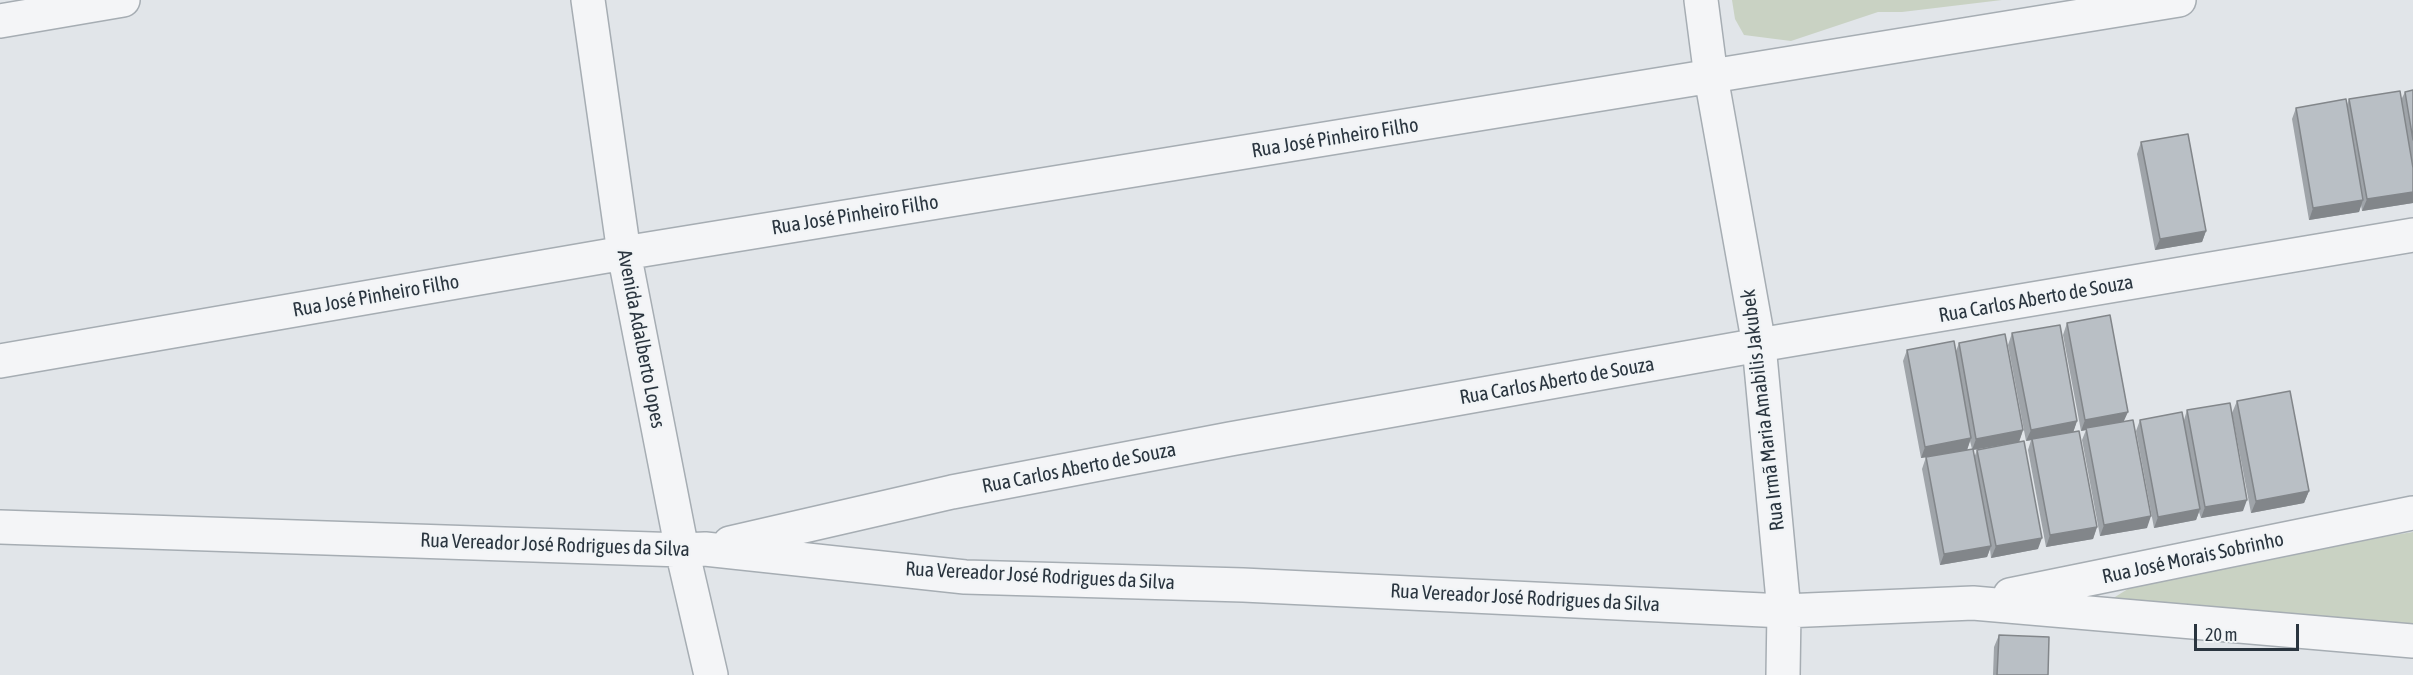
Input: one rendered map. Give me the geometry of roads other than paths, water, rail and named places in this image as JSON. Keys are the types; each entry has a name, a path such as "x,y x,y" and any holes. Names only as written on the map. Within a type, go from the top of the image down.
{"street":[{"path":"0,21 43,6 123,0"},
{"name":"Avenida Adalberto Lopes","path":"588,0 624,253 693,549 711,675"},
{"name":"Rua Irmã Maria Amabilis Jakubek","path":"1701,0 1711,77 1759,345 1784,610 1783,675"},
{"name":"Rua José Pinheiro Filho","path":"0,361 624,253 2179,0"},
{"name":"Rua Carlos Aberto de Souza","path":"693,549 975,488 1230,439 1759,345 2413,235"},
{"name":"Rua José Morais Sobrinho","path":"1973,603 2413,513"},
{"name":"Rua Vereador José Rodrigues da Silva","path":"0,527 693,549 965,577 1243,585 1784,610 1973,603"},
{"path":"1973,603 2413,641"}]}
